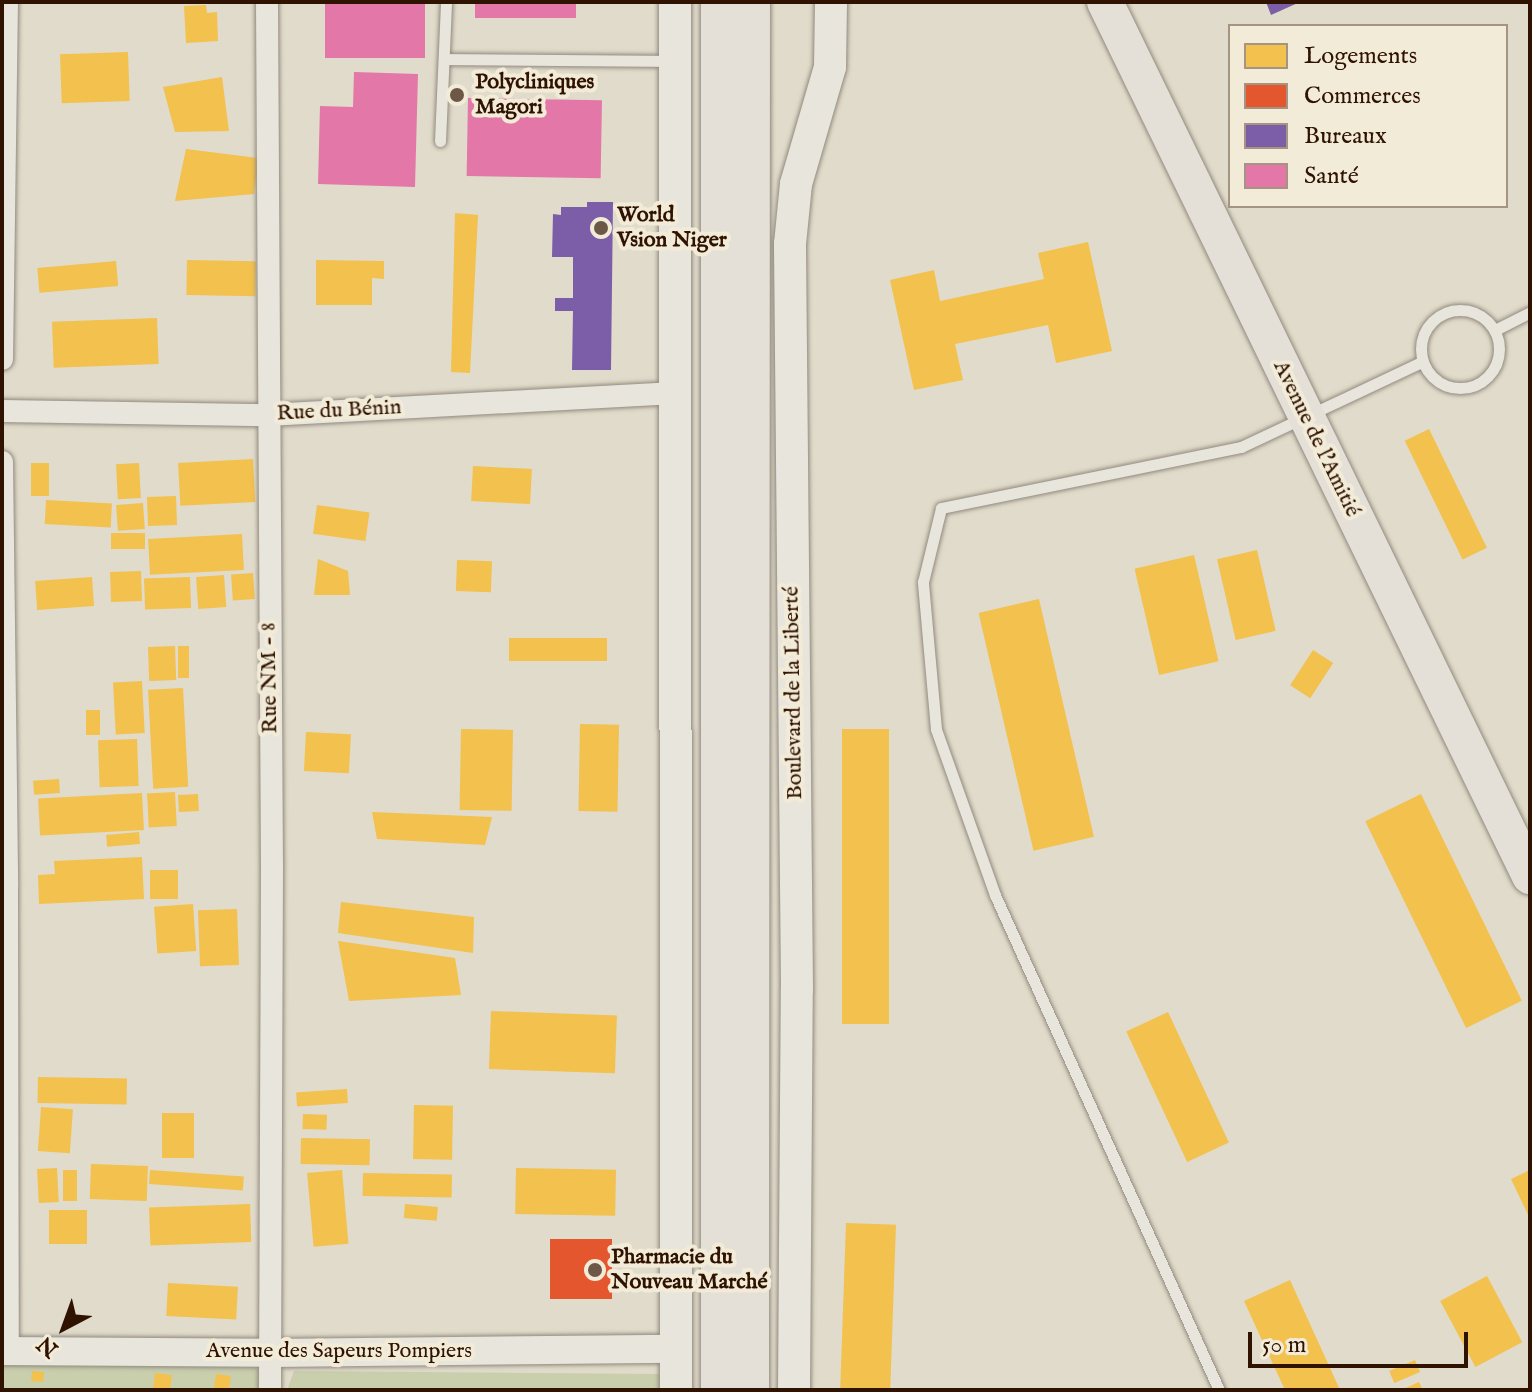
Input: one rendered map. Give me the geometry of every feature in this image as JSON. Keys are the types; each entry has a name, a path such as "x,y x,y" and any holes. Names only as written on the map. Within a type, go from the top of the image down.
{"highway":[{"path":"720,2 720,1390"},
{"name":"Boulevard de la Liberté","path":"750,1390 751,2"}],"main road":[{"path":"675,2 676,1390"},
{"name":"Boulevard de la Liberté","path":"794,1390 797,989 790,244 796,184 830,67 831,2"},
{"name":"Avenue de l'Amitié","path":"1105,2 1530,876"}],"street":[{"path":"2,359 7,2"},
{"name":"Rue NM - 8","path":"267,2 272,866 270,1390"},
{"name":"Rue du Bénin","path":"2,411 268,415 675,393"},
{"path":"2,462 5,1351"},
{"name":"Avenue des Sapeurs Pompiers","path":"5,1351 270,1353 675,1349"}],"lane":[{"path":"440,141 446,2"},
{"path":"444,59 675,61"},
{"path":"1450,310 1475,312 1495,330 1499,355 1487,378 1476,385 1450,387 1438,382 1422,362 1422,336 1428,324 1450,310"},
{"path":"1495,330 1530,312"},
{"path":"1219,1390 995,895 936,729 923,582 941,508 1241,447 1422,362"}],"green space":[{"path":"2,1365 254,1367 265,1376 266,1390 2,1390"},
{"path":"294,1371 659,1374 661,1390 287,1390"}],"building: Logements":[{"path":"206,5 207,13 217,12 218,41 186,43 184,6"},
{"path":"128,52 130,101 62,103 60,54"},
{"path":"222,77 229,131 175,132 163,87"},
{"path":"186,149 259,158 254,194 175,201"},
{"path":"455,213 478,215 470,373 451,372"},
{"path":"1088,242 1112,351 1056,363 1048,325 955,344 963,380 914,390 890,280 934,270 940,301 1044,279 1038,253"},
{"path":"187,260 256,261 255,296 186,295"},
{"path":"316,260 384,261 384,279 372,278 372,305 316,305"},
{"path":"116,261 118,286 39,293 37,268"},
{"path":"157,318 159,364 54,368 52,322"},
{"path":"1429,429 1487,548 1463,559 1405,441"},
{"path":"253,459 255,502 180,506 178,463"},
{"path":"31,463 49,463 49,496 31,496"},
{"path":"139,463 141,498 118,499 116,464"},
{"path":"473,466 532,469 530,504 471,501"},
{"path":"176,496 177,525 148,526 147,497"},
{"path":"46,500 112,503 111,527 45,524"},
{"path":"143,503 145,529 118,531 116,505"},
{"path":"317,505 369,512 365,541 313,534"},
{"path":"111,533 145,533 145,549 111,549"},
{"path":"242,534 244,570 150,575 148,539"},
{"path":"1257,550 1276,631 1236,640 1217,559"},
{"path":"1194,555 1219,661 1159,675 1135,569"},
{"path":"318,559 348,571 350,595 314,595"},
{"path":"457,560 492,561 491,592 456,591"},
{"path":"141,571 142,601 111,602 110,572"},
{"path":"253,573 255,599 233,600 231,575"},
{"path":"224,575 226,607 198,609 196,577"},
{"path":"92,577 94,606 37,610 35,581"},
{"path":"190,577 191,608 145,610 144,579"},
{"path":"1039,599 1094,837 1033,851 979,613"},
{"path":"509,638 607,638 607,661 509,661"},
{"path":"175,646 176,680 149,681 148,647"},
{"path":"178,646 189,646 189,678 178,678"},
{"path":"1313,650 1333,663 1310,698 1290,685"},
{"path":"142,681 145,733 116,734 113,683"},
{"path":"183,688 188,787 153,789 148,690"},
{"path":"86,710 100,710 100,735 86,735"},
{"path":"580,724 619,725 617,812 578,811"},
{"path":"461,729 513,730 512,811 460,810"},
{"path":"842,729 889,729 889,1024 842,1024"},
{"path":"306,732 351,734 349,773 304,771"},
{"path":"137,739 139,786 100,787 98,740"},
{"path":"59,779 60,793 34,795 33,781"},
{"path":"175,792 177,826 149,827 147,793"},
{"path":"142,793 144,830 40,835 38,798"},
{"path":"198,794 199,811 179,812 178,795"},
{"path":"1421,794 1522,1001 1466,1028 1365,821"},
{"path":"372,812 492,817 485,845 377,839"},
{"path":"139,832 140,844 107,847 106,835"},
{"path":"142,857 144,899 39,904 38,875 55,874 54,861"},
{"path":"150,870 178,870 178,899 150,899"},
{"path":"341,902 474,917 473,953 338,933"},
{"path":"193,904 196,951 157,954 154,907"},
{"path":"237,909 239,965 200,966 198,910"},
{"path":"338,941 455,958 461,995 349,1001"},
{"path":"491,1011 617,1015 615,1073 489,1069"},
{"path":"1168,1012 1229,1143 1187,1162 1126,1031"},
{"path":"38,1077 127,1079 127,1105 38,1103"},
{"path":"347,1089 348,1103 297,1107 296,1093"},
{"path":"414,1105 453,1106 452,1160 413,1159"},
{"path":"41,1107 73,1109 70,1153 38,1151"},
{"path":"162,1113 194,1113 194,1158 162,1158"},
{"path":"303,1114 327,1115 326,1130 302,1129"},
{"path":"301,1138 370,1139 370,1165 301,1164"},
{"path":"91,1164 148,1166 147,1201 90,1199"},
{"path":"57,1168 59,1202 39,1203 37,1169"},
{"path":"516,1168 616,1170 615,1216 515,1214"},
{"path":"63,1170 77,1170 77,1201 63,1201"},
{"path":"150,1170 244,1177 243,1191 149,1184"},
{"path":"342,1170 348,1244 314,1247 307,1173"},
{"path":"1530,1170 1530,1219 1511,1179"},
{"path":"363,1173 452,1175 452,1198 363,1196"},
{"path":"250,1204 251,1242 150,1246 149,1208"},
{"path":"405,1204 438,1207 437,1221 404,1218"},
{"path":"49,1210 87,1210 87,1244 49,1244"},
{"path":"846,1223 896,1225 890,1390 840,1390"},
{"path":"1487,1276 1522,1342 1475,1367 1440,1301"},
{"path":"1290,1280 1340,1390 1285,1390 1244,1301"},
{"path":"168,1283 238,1287 236,1320 166,1316"},
{"path":"1415,1360 1420,1372 1394,1383 1389,1371"},
{"path":"32,1371 44,1372 43,1382 31,1381"},
{"path":"155,1373 172,1375 170,1390 153,1388"},
{"path":"216,1374 231,1376 229,1390 214,1389"},
{"path":"1419,1382 1423,1390 1401,1390"}],"building: Commerces":[{"path":"550,1239 612,1239 612,1299 550,1299"}],"building: Bureaux":[{"path":"1266,2 1300,2 1271,15"},
{"path":"587,202 613,202 611,370 572,370 573,311 555,311 555,298 573,298 573,257 552,257 553,214 561,215 561,207 587,207"}],"building: Santé":[{"path":"325,2 425,2 425,58 325,58"},
{"path":"475,2 576,2 576,18 475,18"},
{"path":"354,72 418,74 415,187 318,184 320,106 353,107"},
{"path":"468,98 602,100 601,178 467,176"}],"place":[{"name":"Polycliniques Magori","path":"457,95"},
{"name":"World Vsion Niger","path":"601,228"},
{"name":"Pharmacie du Nouveau Marché","path":"595,1270"}]}
